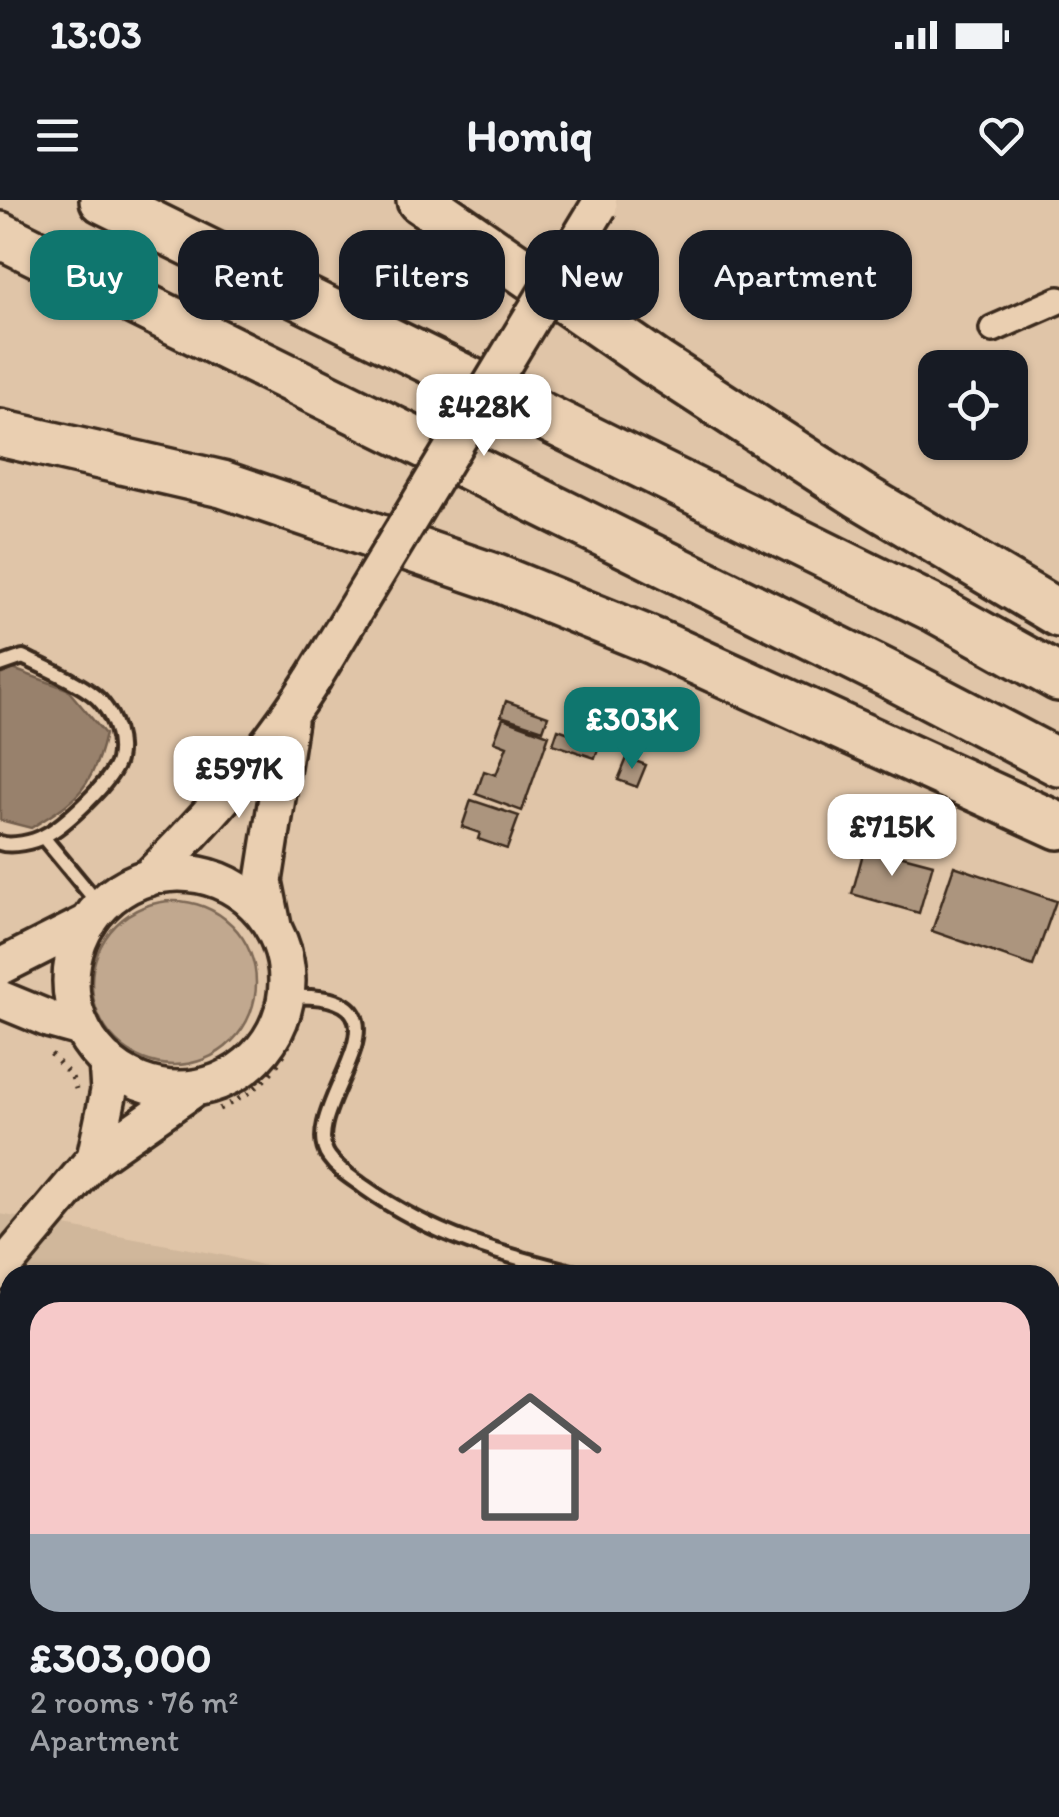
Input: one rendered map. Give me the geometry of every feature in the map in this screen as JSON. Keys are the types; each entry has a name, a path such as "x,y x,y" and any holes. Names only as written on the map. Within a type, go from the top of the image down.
{"highway":[{"path":"103,200 937,610 1059,678"},
{"path":"420,200 656,363 828,475 1059,614"},
{"path":"0,234 1059,762"},
{"path":"0,433 222,484 496,578 655,642 1059,826"}],"main road":[{"path":"148,878 196,830 290,715 601,203"},
{"path":"5,1265 95,1158 201,1101 253,1059 297,997 285,960 285,930 264,881 290,715"},
{"path":"201,1101 181,1090 146,1084 126,1075 107,1061 80,1028 71,981 78,943 95,914 115,894 148,878 185,873 221,881 285,930"},
{"path":"0,967 95,914"},
{"path":"0,999 80,1028"},
{"path":"95,1158 109,1090 107,1061"}],"street":[{"path":"993,328 1059,300"}],"lane":[{"path":"0,665 23,657 101,700 119,734 118,764 86,803 43,837 6,846 0,843"},
{"path":"43,837 95,914"},
{"path":"297,997 326,997 352,1016 356,1024 357,1042 351,1060 322,1125 326,1155 399,1212 486,1251 543,1265"}],"path":[{"path":"201,1101 260,1088 281,1061 297,997 285,930"}],"shaded area":[{"path":"13,669 67,689 105,734 95,768 81,791 31,828 0,820 0,675"},
{"path":"174,901 206,907 232,925 250,951 256,983 250,1015 232,1041 206,1059 174,1065 142,1059 116,1041 98,1015 92,983 98,951 116,925 142,907"},
{"path":"0,1214 262,1265 0,1265"}],"building":[{"path":"506,701 548,716 543,730 501,716"},
{"path":"503,718 549,735 522,811 476,794 484,771 496,775 507,746 494,741"},
{"path":"558,729 600,744 595,758 553,744"},
{"path":"627,758 646,765 637,787 618,780"},
{"path":"471,800 519,816 507,849 478,839 480,833 462,827"},
{"path":"865,846 933,864 919,913 852,894"},
{"path":"954,866 1056,901 1033,966 932,931"}]}
